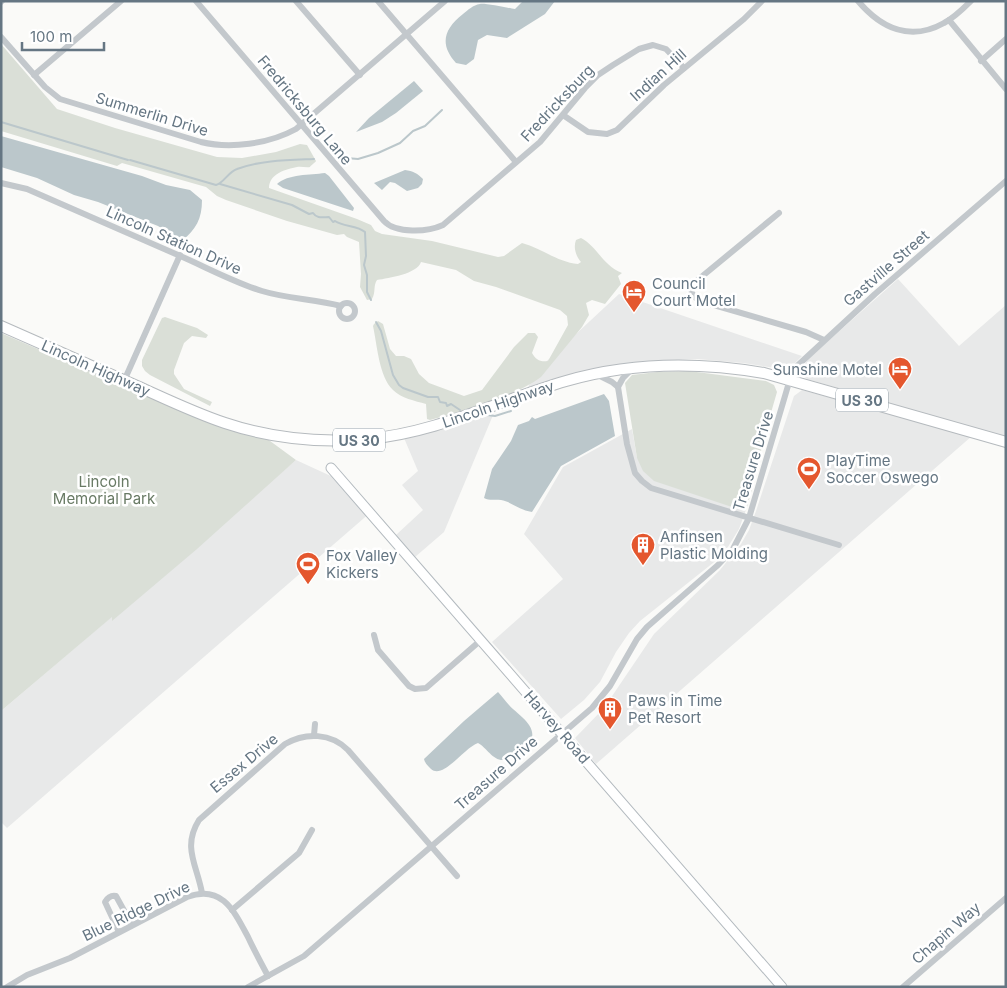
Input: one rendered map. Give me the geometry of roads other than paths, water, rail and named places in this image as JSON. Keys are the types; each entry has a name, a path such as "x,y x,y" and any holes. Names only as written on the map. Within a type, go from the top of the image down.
{"main road":[{"name":"Lincoln Highway","path":"1,326 226,424 271,434 329,441 384,437 431,427 548,386 595,374 634,368 706,366 747,370 790,379 1006,442"}],"street":[{"path":"34,76 121,1"},
{"name":"Fredricksburg Lane","path":"196,1 388,226 400,230"},
{"path":"296,1 360,75"},
{"path":"378,1 516,162"},
{"name":"Summerlin Drive","path":"1,37 34,76 60,99 217,146 240,145 274,138 290,132 301,125 445,1"},
{"name":"Indian Hill","path":"563,115 588,132 598,134 612,132 622,126 684,68 744,19 762,1"},
{"path":"858,1 878,21 899,30 922,31 936,27 948,20 971,1"},
{"path":"948,20 1006,89"},
{"path":"981,60 1006,39"},
{"name":"Fredricksburg","path":"400,230 434,228 443,225 540,142 592,80 613,65 645,47 653,45 662,47 671,53 684,68"},
{"name":"Gastville Street","path":"790,379 800,363 824,340 1006,181"},
{"name":"Lincoln Station Drive","path":"1,183 27,190 238,283 297,299 327,302 341,306"},
{"path":"779,213 694,283 691,291 692,295 700,301 806,332 824,340"},
{"path":"124,381 180,256"},
{"path":"634,368 623,378 618,387 632,466 642,481 651,488 839,545"},
{"path":"595,374 618,387"},
{"name":"Treasure Drive","path":"248,987 304,956 602,697 637,639 647,627 718,566 733,549 749,518 790,379"},
{"name":"Harvey Road","path":"331,468 782,987"},
{"path":"374,635 378,650 409,686 421,690 426,688 481,640"},
{"path":"314,736 315,724"},
{"name":"Essex Drive","path":"202,893 190,850 191,836 199,820 285,744 298,738 314,736 334,740 346,747 457,876"},
{"path":"232,910 299,853 312,830"},
{"name":"Blue Ridge Drive","path":"7,987 27,975 70,958 187,897 202,893 221,899 232,910 268,976"},
{"path":"119,932 106,907 105,902 108,897 116,896 132,925"},
{"name":"Chapin Way","path":"903,987 1006,898"}],"waterway":[{"path":"346,158 358,159 378,153 400,143 413,131 425,126 442,110"},
{"path":"1,122 128,160"},
{"path":"130,160 216,185 234,170 246,166 275,161 314,159"},
{"path":"220,184 292,205 309,214 313,213 318,217 329,217 333,222 358,228 365,232 366,256 364,265 367,275 367,292 371,300"},
{"path":"376,322 381,331 393,375 399,385 428,397 438,397 440,402 446,403 447,406 451,404 460,410"},
{"path":"487,415 495,416 511,411"}],"place":[{"name":"Council Court Motel","path":"634,313"},
{"name":"Sunshine Motel","path":"900,390"},
{"name":"PlayTime Soccer Oswego","path":"809,490"},
{"name":"Anfinsen Plastic Molding","path":"643,566"},
{"name":"Fox Valley Kickers","path":"308,585"},
{"name":"Paws in Time Pet Resort","path":"610,730"}],"park label":[{"name":"Lincoln Memorial Park","path":"104,490"}]}
